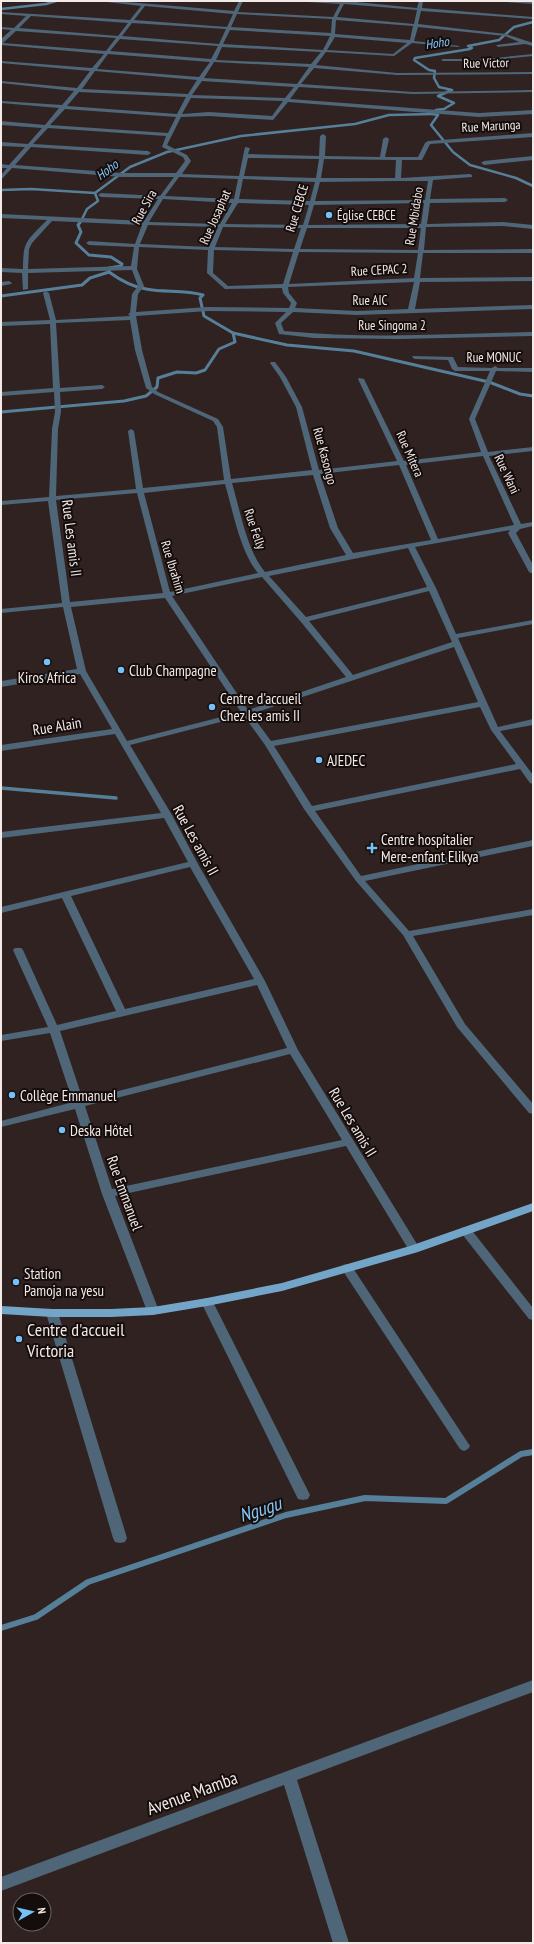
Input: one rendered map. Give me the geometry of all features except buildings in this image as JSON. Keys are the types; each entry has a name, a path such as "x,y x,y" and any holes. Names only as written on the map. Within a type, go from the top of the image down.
{"main road":[{"path":"1,1310 111,1314 153,1311 207,1302 282,1287 414,1250 533,1207"}],"street":[{"path":"100,1 143,6 236,13 334,18 499,34 521,39 533,45"},
{"path":"1,123 168,135 189,96 213,61 219,45 229,28 241,1"},
{"path":"294,1 343,2 533,18"},
{"path":"1,28 219,45 394,55 412,42 421,1"},
{"path":"506,1 533,3"},
{"path":"1,102 179,116 209,114 273,118 300,85 325,50 332,35 334,18 343,2"},
{"path":"1,178 78,90 129,22 143,6"},
{"path":"1,13 332,35 458,46"},
{"path":"1,43 30,15"},
{"name":"Rue Victor","path":"521,39 533,37"},
{"name":"Rue Victor","path":"498,46 528,42"},
{"name":"Rue Victor","path":"1,43 106,53 213,61 313,66 397,74 428,75 533,73"},
{"name":"Rue Victor","path":"443,60 485,60 533,55"},
{"path":"1,62 200,80 413,93 449,91 460,93 533,91"},
{"path":"1,82 78,90 287,100 479,115 533,112"},
{"name":"Rue Sira","path":"131,316 136,292 140,287 134,268 136,246 160,198 188,161 185,156 164,146 168,135"},
{"name":"Rue Marunga","path":"399,158 420,159 428,143 449,140 533,135"},
{"name":"Rue CEBCE","path":"285,286 318,180 323,157 323,136"},
{"path":"382,158 386,139"},
{"path":"1,144 148,153"},
{"name":"Rue Josaphat","path":"227,288 210,274 211,250 221,226 236,202 247,148"},
{"path":"246,156 399,158"},
{"name":"Rue Mbidabo","path":"398,180 399,158"},
{"path":"484,163 533,158"},
{"path":"1,166 119,175 178,175 318,180 430,180 470,176"},
{"name":"Rue Mbidabo","path":"411,312 418,280 419,251 425,226 426,202 430,180"},
{"path":"101,195 236,202 311,203 505,200"},
{"path":"1,216 146,224 221,226 304,227 503,224 533,227"},
{"path":"25,289 27,271 26,249 29,242 51,219"},
{"path":"89,243 211,250 296,252 533,251"},
{"path":"1,270 115,270 134,268"},
{"name":"Rue CEPAC 2","path":"227,288 418,280 533,279"},
{"path":"1,284 9,283"},
{"path":"285,286 286,292 294,303 291,310"},
{"name":"Rue Les amis II","path":"46,293 53,321 58,412 55,429 52,500 66,604 82,671 167,815 192,864 260,981 293,1050 414,1250"},
{"name":"Rue AIC","path":"1,324 131,316 208,309 291,310 356,313 533,307"},
{"name":"Rue Singoma 2","path":"291,310 278,322 281,333 314,336 399,337 533,334"},
{"name":"Rue Felly","path":"131,316 149,388 156,393 216,420 220,427 228,482 244,537 256,565 304,620 351,678"},
{"name":"Rue MONUC","path":"416,357 451,358 455,369 495,368 533,370"},
{"name":"Rue Kasongo","path":"273,363 283,377 299,407 316,472 334,528 351,556"},
{"name":"Rue Wani","path":"495,368 472,419 485,454 518,526 512,533 533,572"},
{"name":"Rue Mitera","path":"361,379 401,462 435,540"},
{"path":"1,394 102,387"},
{"name":"Rue Ibrahim","path":"131,431 140,491 167,595 246,713 269,744 309,809 359,879 407,934 461,1025 533,1111"},
{"path":"1,503 52,500 533,449"},
{"path":"1,611 167,595 351,556 435,540 533,524"},
{"path":"410,545 432,588 454,641 495,730 533,781"},
{"path":"304,620 432,588"},
{"path":"125,744 246,713 351,678 454,641 533,622"},
{"path":"1,684 82,671"},
{"path":"269,744 482,704"},
{"path":"495,730 533,722"},
{"name":"Rue Alain","path":"1,748 117,731"},
{"path":"309,809 521,766"},
{"path":"1,835 167,815"},
{"path":"359,879 533,843"},
{"path":"1,909 192,864"},
{"path":"65,894 122,1013"},
{"path":"407,934 533,912"},
{"name":"Rue Emmanuel","path":"18,950 54,1028 108,1194 153,1311"},
{"path":"1,1038 54,1028 260,981"},
{"path":"1,1124 293,1050"},
{"path":"108,1194 349,1142"},
{"path":"466,1231 533,1316"},
{"path":"347,1268 464,1446"},
{"path":"207,1302 303,1495"},
{"path":"52,1313 120,1538"},
{"name":"Avenue Mamba","path":"1,1884 533,1686"},
{"path":"289,1777 341,1943"}],"waterway":[{"path":"1,9 46,4 56,1"},
{"name":"Hoho","path":"433,114 436,110 444,109 454,103 438,96 452,90 439,87 434,78 435,71 429,70 414,60 415,58 470,49 472,48 468,46 499,40 514,27 533,22"},
{"name":"Hoho","path":"95,193 130,167 167,152 241,136 355,124 389,115 433,114"},
{"path":"433,114 438,115 431,125 453,152 470,165 516,178 533,186"},
{"path":"1,190 31,189 95,193"},
{"name":"Hoho","path":"81,221 87,209 98,201 95,193"},
{"name":"Hoho","path":"82,220 78,225 81,232 76,243 89,255 111,257 122,264 121,266 109,268 109,272"},
{"path":"1,296 82,285 90,278 109,272"},
{"name":"Hoho","path":"109,272 136,287 160,291 189,292 203,295 200,298 204,316 233,333"},
{"name":"Hoho","path":"1,412 124,401 146,396 157,387 158,378 177,372 196,373 205,370 219,349 235,342 233,333"},
{"path":"233,333 287,345 354,351 489,382 520,394 533,396"},
{"path":"1,788 116,798"},
{"name":"Ngugu","path":"1,1628 36,1617 88,1582 286,1515 365,1498 446,1501 521,1454 533,1452"}],"place":[{"name":"Église CEBCE","path":"329,215"},
{"name":"Kiros Africa","path":"47,662"},
{"name":"Club Champagne","path":"121,670"},
{"name":"Centre d'accueil Chez les amis II","path":"212,707"},
{"name":"AJEDEC","path":"319,760"},
{"name":"Centre hospitalier Mere-enfant Elikya","path":"372,848"},
{"name":"Collège Emmanuel","path":"12,1095"},
{"name":"Deska Hôtel","path":"62,1130"},
{"name":"Station Pamoja na yesu","path":"16,1282"},
{"name":"Centre d'accueil Victoria","path":"19,1339"}]}
